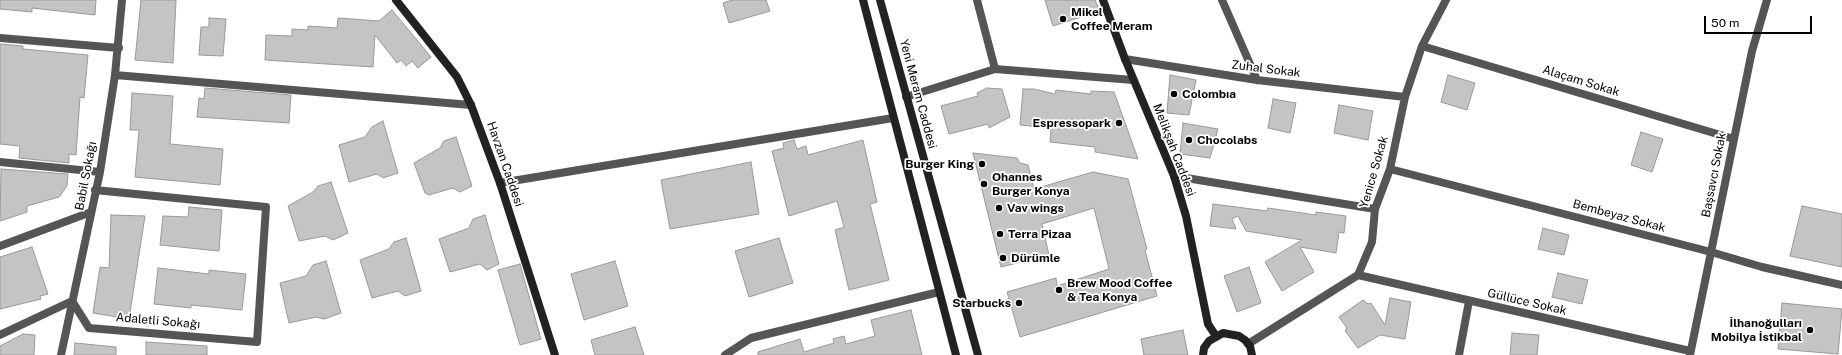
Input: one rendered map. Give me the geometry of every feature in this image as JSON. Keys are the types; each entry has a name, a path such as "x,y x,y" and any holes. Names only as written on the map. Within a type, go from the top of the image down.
{"street":[{"name":"Babil Sokağı","path":"61,355 100,172 115,75 122,0"},
{"name":"Havzan Caddesi","path":"396,0 457,76 471,105 500,183 555,355"},
{"path":"862,0 892,118 956,355"},
{"name":"Yeni Meram Caddesi","path":"880,0 978,355"},
{"path":"977,0 994,68"},
{"name":"Melikşah Caddesi","path":"1103,0 1133,80 1174,176 1186,216 1208,324 1216,336"},
{"path":"1222,0 1257,80"},
{"name":"Yenice Sokak","path":"1358,275 1372,242 1375,209 1390,169 1405,97 1422,46 1446,0"},
{"name":"Başsavcı Sokak","path":"1690,353 1752,51 1767,0"},
{"path":"0,38 118,48"},
{"name":"Alaçam Sokak","path":"1422,46 1734,139"},
{"name":"Zuhal Sokak","path":"1125,59 1257,80 1405,97"},
{"path":"906,97 994,68 1133,80"},
{"path":"115,75 471,105"},
{"path":"500,183 892,118"},
{"path":"0,162 100,172"},
{"name":"Bembeyaz Sokak","path":"1390,169 1711,252 1762,267 1842,285"},
{"path":"1174,176 1375,209"},
{"name":"Adaletli Sokağı","path":"72,301 89,328 257,342 266,207 95,190"},
{"path":"0,246 91,212"},
{"path":"1248,344 1358,275"},
{"name":"Güllüce Sokak","path":"1358,275 1690,353"},
{"path":"725,355 751,338 939,292"},
{"path":"0,335 72,301"},
{"path":"1458,355 1469,301"},
{"path":"1202,355 1209,340 1216,336 1231,333 1239,336 1248,344 1252,355"}],"building":[{"path":"0,0 96,0 95,15 32,8 32,12 0,9"},
{"path":"141,0 176,0 173,63 135,60"},
{"path":"732,0 766,0 770,11 729,23 723,3"},
{"name":"Mikel Coffee Meram","path":"1045,0 1095,0 1100,11 1053,26"},
{"path":"392,10 431,57 418,68 412,61 406,66 401,60 397,63 375,35 373,67 265,60 266,35 292,36 292,29 308,30 308,26 337,28 338,18 379,21"},
{"path":"209,18 226,19 223,56 199,55 201,27 209,27"},
{"path":"0,44 23,46 23,49 88,55 84,98 80,97 76,155 69,154 69,163 19,158 20,146 0,144"},
{"path":"1170,75 1196,80 1189,115 1167,113"},
{"path":"1448,75 1475,83 1467,110 1441,102"},
{"path":"205,88 291,95 289,123 197,117 199,98 204,99"},
{"path":"987,88 1002,89 1010,117 989,128 988,124 949,134 941,106 978,96 977,93"},
{"path":"1023,89 1034,89 1055,94 1056,90 1091,94 1091,91 1114,92 1138,159 1095,152 1095,147 1050,142 1051,128 1020,125"},
{"path":"132,93 173,96 170,144 223,149 220,185 135,177 139,130 130,130"},
{"path":"1273,99 1296,103 1290,133 1268,128"},
{"path":"1339,105 1373,111 1368,140 1334,133"},
{"path":"383,121 398,173 383,178 377,174 349,182 339,145 365,137 372,127"},
{"path":"1183,123 1218,129 1210,158 1180,154"},
{"path":"1641,132 1663,139 1652,172 1631,165"},
{"path":"456,137 472,186 460,192 453,188 429,195 425,193 414,163 440,148 444,141"},
{"path":"794,140 797,149 806,146 808,155 863,140 877,202 870,204 889,280 849,290 835,230 844,227 837,201 789,216 772,151 784,148 783,143"},
{"path":"973,153 1017,158 1020,163 1028,165 1034,189 1093,172 1128,179 1147,249 1145,250 1157,296 1020,337 1007,292 1056,278 1057,286 1109,269 1094,208 1042,224 1049,255 1001,267"},
{"path":"751,162 759,214 670,229 661,180"},
{"path":"1,169 68,174 67,186 59,197 27,206 27,212 0,221"},
{"path":"331,182 348,233 333,240 325,236 299,241 288,206 313,192 318,186"},
{"path":"1213,204 1267,211 1268,208 1316,215 1316,212 1346,216 1344,233 1339,232 1336,253 1300,247 1314,272 1282,291 1265,262 1302,240 1246,231 1238,216 1232,219 1236,229 1210,226"},
{"path":"1802,206 1842,214 1842,267 1790,256"},
{"path":"189,207 222,210 219,251 160,245 163,216 188,217"},
{"path":"111,215 145,216 129,319 93,313 100,267 109,268"},
{"path":"485,215 499,264 487,270 480,264 450,272 439,239 469,228 473,219"},
{"path":"1543,228 1569,235 1564,255 1538,249"},
{"path":"406,238 421,291 405,296 398,291 372,298 360,260 389,249 394,242"},
{"path":"779,238 793,283 749,297 735,251"},
{"path":"32,247 48,294 40,296 41,299 0,309 0,257"},
{"path":"326,261 341,313 324,319 316,317 289,323 280,283 306,276 313,265"},
{"path":"615,261 628,306 584,320 571,274"},
{"path":"520,264 541,339 520,345 498,270"},
{"path":"1249,267 1261,303 1237,312 1224,276"},
{"path":"158,268 209,274 209,270 246,274 242,310 191,305 191,308 154,304"},
{"path":"1558,273 1588,280 1582,304 1552,297"},
{"path":"1390,298 1411,302 1405,339 1380,335 1358,348 1345,331 1347,328 1339,317 1363,300 1368,304 1371,303 1385,325"},
{"name":"İlhanoğulları Mobilya İstikbal","path":"1782,303 1842,309 1838,354 1778,349"},
{"path":"911,310 922,355 758,355 758,352 800,339 804,352 834,343 833,339 844,336 846,344 875,336 871,320"},
{"path":"635,327 644,355 595,355 591,340"},
{"path":"1183,330 1188,355 1144,355 1141,339"},
{"path":"1512,333 1539,335 1537,355 1510,355"},
{"path":"23,334 35,335 34,355 0,355 0,346"},
{"path":"146,342 207,346 207,355 146,355"},
{"path":"75,343 116,347 116,355 74,355"}],"place":[{"name":"Mikel Coffee Meram","path":"1063,19"},
{"name":"Colombıa","path":"1174,94"},
{"name":"Espressopark","path":"1119,123"},
{"name":"Chocolabs","path":"1189,140"},
{"name":"Burger King","path":"982,164"},
{"name":"Ohannes Burger Konya","path":"984,184"},
{"name":"Vav wings","path":"999,208"},
{"name":"Terra Pizaa","path":"1000,234"},
{"name":"Dürümle","path":"1003,258"},
{"name":"Brew Mood Coffee & Tea Konya","path":"1059,290"},
{"name":"Starbucks","path":"1019,303"},
{"name":"İlhanoğulları Mobilya İstikbal","path":"1810,330"}]}
